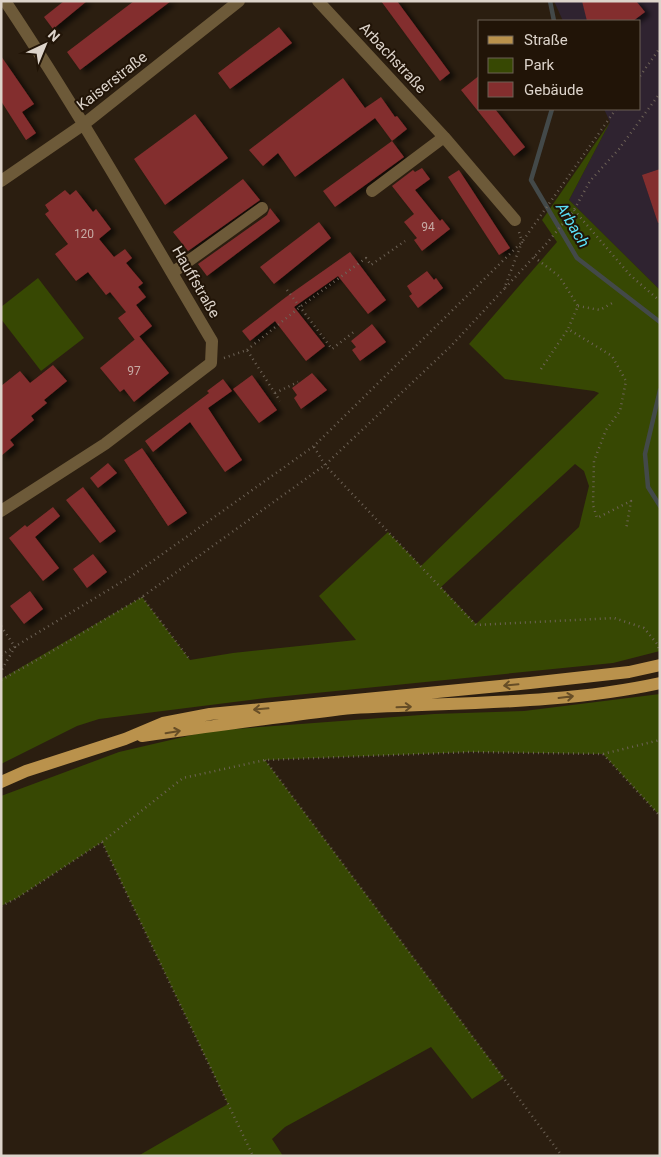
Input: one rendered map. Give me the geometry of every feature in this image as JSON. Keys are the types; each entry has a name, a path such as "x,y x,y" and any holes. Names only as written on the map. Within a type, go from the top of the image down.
{"main road":[{"path":"1,782 26,771 125,739 163,723 210,714 466,690 629,672 660,665"},
{"path":"125,739 352,708 483,704 561,698 639,688 660,683"}],"street":[{"name":"Hauffstraße","path":"5,1 84,124 212,341 211,363"},
{"name":"Kaiserstraße","path":"1,181 84,124 238,1"},
{"name":"Arbachstraße","path":"318,1 444,137 515,220"},
{"path":"372,190 444,137"},
{"path":"172,273 262,208"},
{"path":"1,511 105,444 211,363"}],"path":[{"path":"641,75 660,48"},
{"path":"1,680 142,597 325,465 451,346 547,243 574,210 590,181 619,149 660,94"},
{"path":"1,654 133,575 314,446 522,242 615,110"},
{"path":"574,210 630,275 660,301"},
{"path":"211,363 247,350 300,307 366,258 371,264 405,240"},
{"path":"504,289 522,242"},
{"path":"534,257 559,276 578,306 600,310 614,302"},
{"path":"287,290 332,349 355,331"},
{"path":"541,369 568,329 578,306"},
{"path":"568,329 612,356 626,381 620,411 606,430 594,461 593,505 597,518 631,501 626,530"},
{"path":"247,350 280,401"},
{"path":"275,393 298,382"},
{"path":"314,446 325,465 476,625 614,618 644,628 658,645 660,653"},
{"path":"142,597 190,660"},
{"path":"1,626 14,647"},
{"path":"1,671 14,647"},
{"path":"1,906 18,898 102,842 183,778 265,760 471,752 603,754 660,740"},
{"path":"603,754 660,816"},
{"path":"265,760 562,1156"},
{"path":"102,842 253,1156"}],"shaded area":[{"path":"554,1 660,1 660,290 569,200 610,122 604,110 641,110 641,20 563,20"}],"green space":[{"path":"610,122 569,200 660,290 660,651 613,663 266,698 99,719 77,726 1,764 1,679 142,597 190,660 233,653 356,640 319,596 388,532 421,566 599,393 505,379 469,344 557,242 542,220","holes":["575,464 584,471 589,486 579,527 476,624 441,587"]},
{"path":"38,278 84,338 41,371 1,319 1,307"},
{"path":"660,694 660,816 603,754 471,752 265,760 504,1078 472,1099 431,1047 285,1127 272,1139 283,1156 138,1156 228,1104 102,842 17,898 1,906 1,796 119,752 209,731 434,714 524,711"}],"building":[{"path":"64,1 87,1 53,29 44,17"},
{"path":"134,1 171,1 80,70 67,52"},
{"path":"381,1 397,1 450,73 440,81"},
{"path":"582,1 636,1 645,12 634,20 587,20"},
{"path":"279,27 292,43 230,89 218,73"},
{"path":"1,56 34,104 22,112 36,133 26,140 1,101"},
{"path":"478,77 478,110 496,110 525,147 514,156 461,90"},
{"path":"343,78 365,108 381,97 395,117 397,116 407,129 392,141 375,118 295,177 278,153 263,166 249,150"},
{"path":"195,114 228,158 165,205 134,159"},
{"path":"392,141 404,157 335,207 323,191"},
{"path":"422,168 430,179 415,190 440,221 442,219 450,229 422,251 414,240 417,238 404,222 414,214 392,186 413,170 415,172"},
{"path":"660,169 660,222 658,223 642,175"},
{"path":"459,170 510,248 499,255 448,177"},
{"path":"243,179 260,200 188,251 173,232"},
{"path":"65,190 70,195 76,190 93,212 96,209 111,229 99,239 114,257 125,249 132,258 126,263 143,283 138,287 146,297 136,305 152,326 135,340 118,318 126,312 110,292 106,295 88,272 76,281 55,254 68,244 45,214 49,211 45,205"},
{"path":"270,208 280,221 207,276 198,264 267,215"},
{"path":"319,222 331,238 274,284 260,267"},
{"path":"350,252 386,300 368,314 338,276 294,307 325,346 306,361 275,321 250,341 242,331"},
{"path":"427,271 434,280 436,278 443,288 418,308 409,296 412,294 407,286"},
{"path":"372,324 386,342 360,361 352,350 356,347 351,341"},
{"path":"139,336 169,373 134,402 124,389 120,392 100,368"},
{"path":"53,365 67,381 44,400 47,403 31,416 34,420 10,440 14,445 1,456 1,386 20,371 30,383"},
{"path":"312,373 327,390 301,409 294,398 297,395 292,388"},
{"path":"252,375 277,410 259,423 233,389"},
{"path":"223,379 232,391 208,408 242,460 225,472 190,422 153,452 145,441 209,393 207,391"},
{"path":"142,448 187,513 168,526 124,460"},
{"path":"108,463 117,473 98,488 90,478"},
{"path":"83,487 116,531 100,543 66,500"},
{"path":"53,507 60,516 35,537 59,568 43,581 9,538"},
{"path":"93,554 107,572 87,588 73,569"},
{"path":"30,591 43,609 24,624 10,606"}],"waterway":[{"name":"Arbach","path":"550,1 554,20"},
{"name":"Arbach","path":"552,110 531,180 577,258 660,322"},
{"name":"Arbach","path":"660,390 645,454 648,487 660,506"}]}
